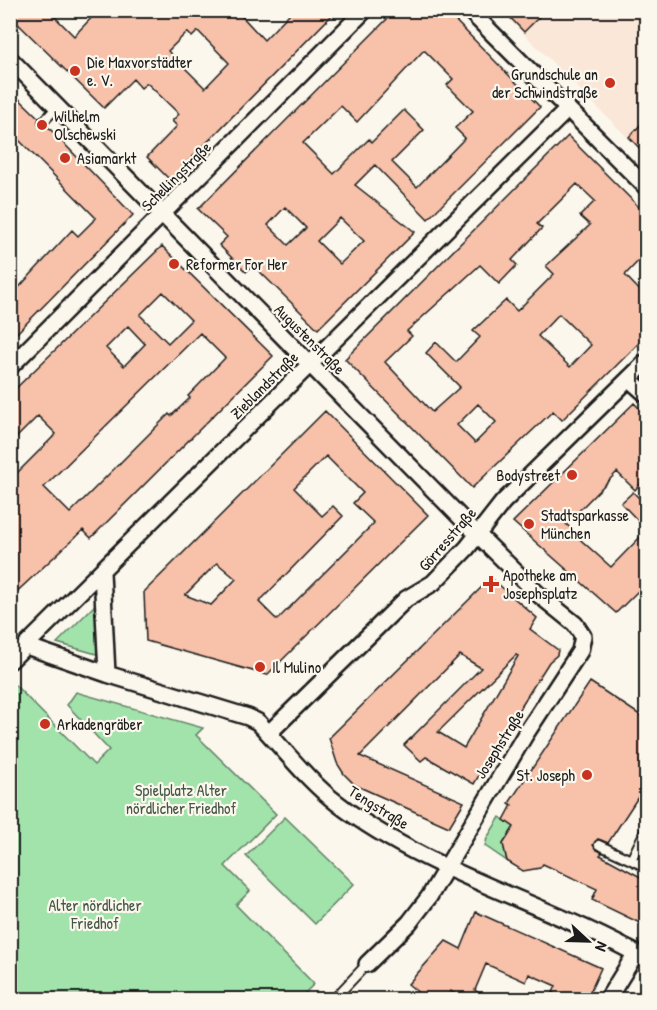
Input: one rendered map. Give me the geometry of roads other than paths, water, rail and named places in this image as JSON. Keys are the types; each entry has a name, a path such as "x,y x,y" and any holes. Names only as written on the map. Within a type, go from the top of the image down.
{"street":[{"name":"Schellingstraße","path":"10,367 366,10"},
{"path":"469,10 646,187"},
{"name":"Augustenstraße","path":"10,59 477,534 538,594 575,624 584,642"},
{"name":"Zieblandstraße","path":"10,661 567,109"},
{"name":"Görresstraße","path":"269,733 406,599 433,583 503,502 646,362"},
{"path":"629,379 646,394"},
{"path":"102,572 107,674"},
{"name":"Josephstraße","path":"367,964 421,909 474,818 584,642"},
{"name":"Tengstraße","path":"26,646 107,674 248,717 269,733 291,760 338,804 383,833 447,867 641,956"},
{"path":"608,999 641,956"}],"lane":[{"path":"43,122 57,107"},
{"path":"631,860 646,829"},
{"path":"598,845 646,867"},
{"path":"333,999 367,964"}],"place":[{"name":"Die Maxvorstädter e. V.","path":"75,71"},
{"name":"Grundschule an der Schwindstraße","path":"610,83"},
{"name":"Wilhelm Olschewski","path":"42,125"},
{"name":"Asiamarkt","path":"65,158"},
{"name":"Reformer For Her","path":"174,264"},
{"name":"Bodystreet","path":"572,475"},
{"name":"Stadtsparkasse München","path":"529,524"},
{"name":"Apotheke am Josephsplatz","path":"491,584"},
{"name":"Il Mulino","path":"260,667"},
{"name":"Arkadengräber","path":"45,724"},
{"name":"St. Joseph","path":"587,775"}],"park label":[{"name":"Spielplatz Alter nördlicher Friedhof","path":"181,799"},
{"name":"Alter nördlicher Friedhof","path":"95,914"}]}
